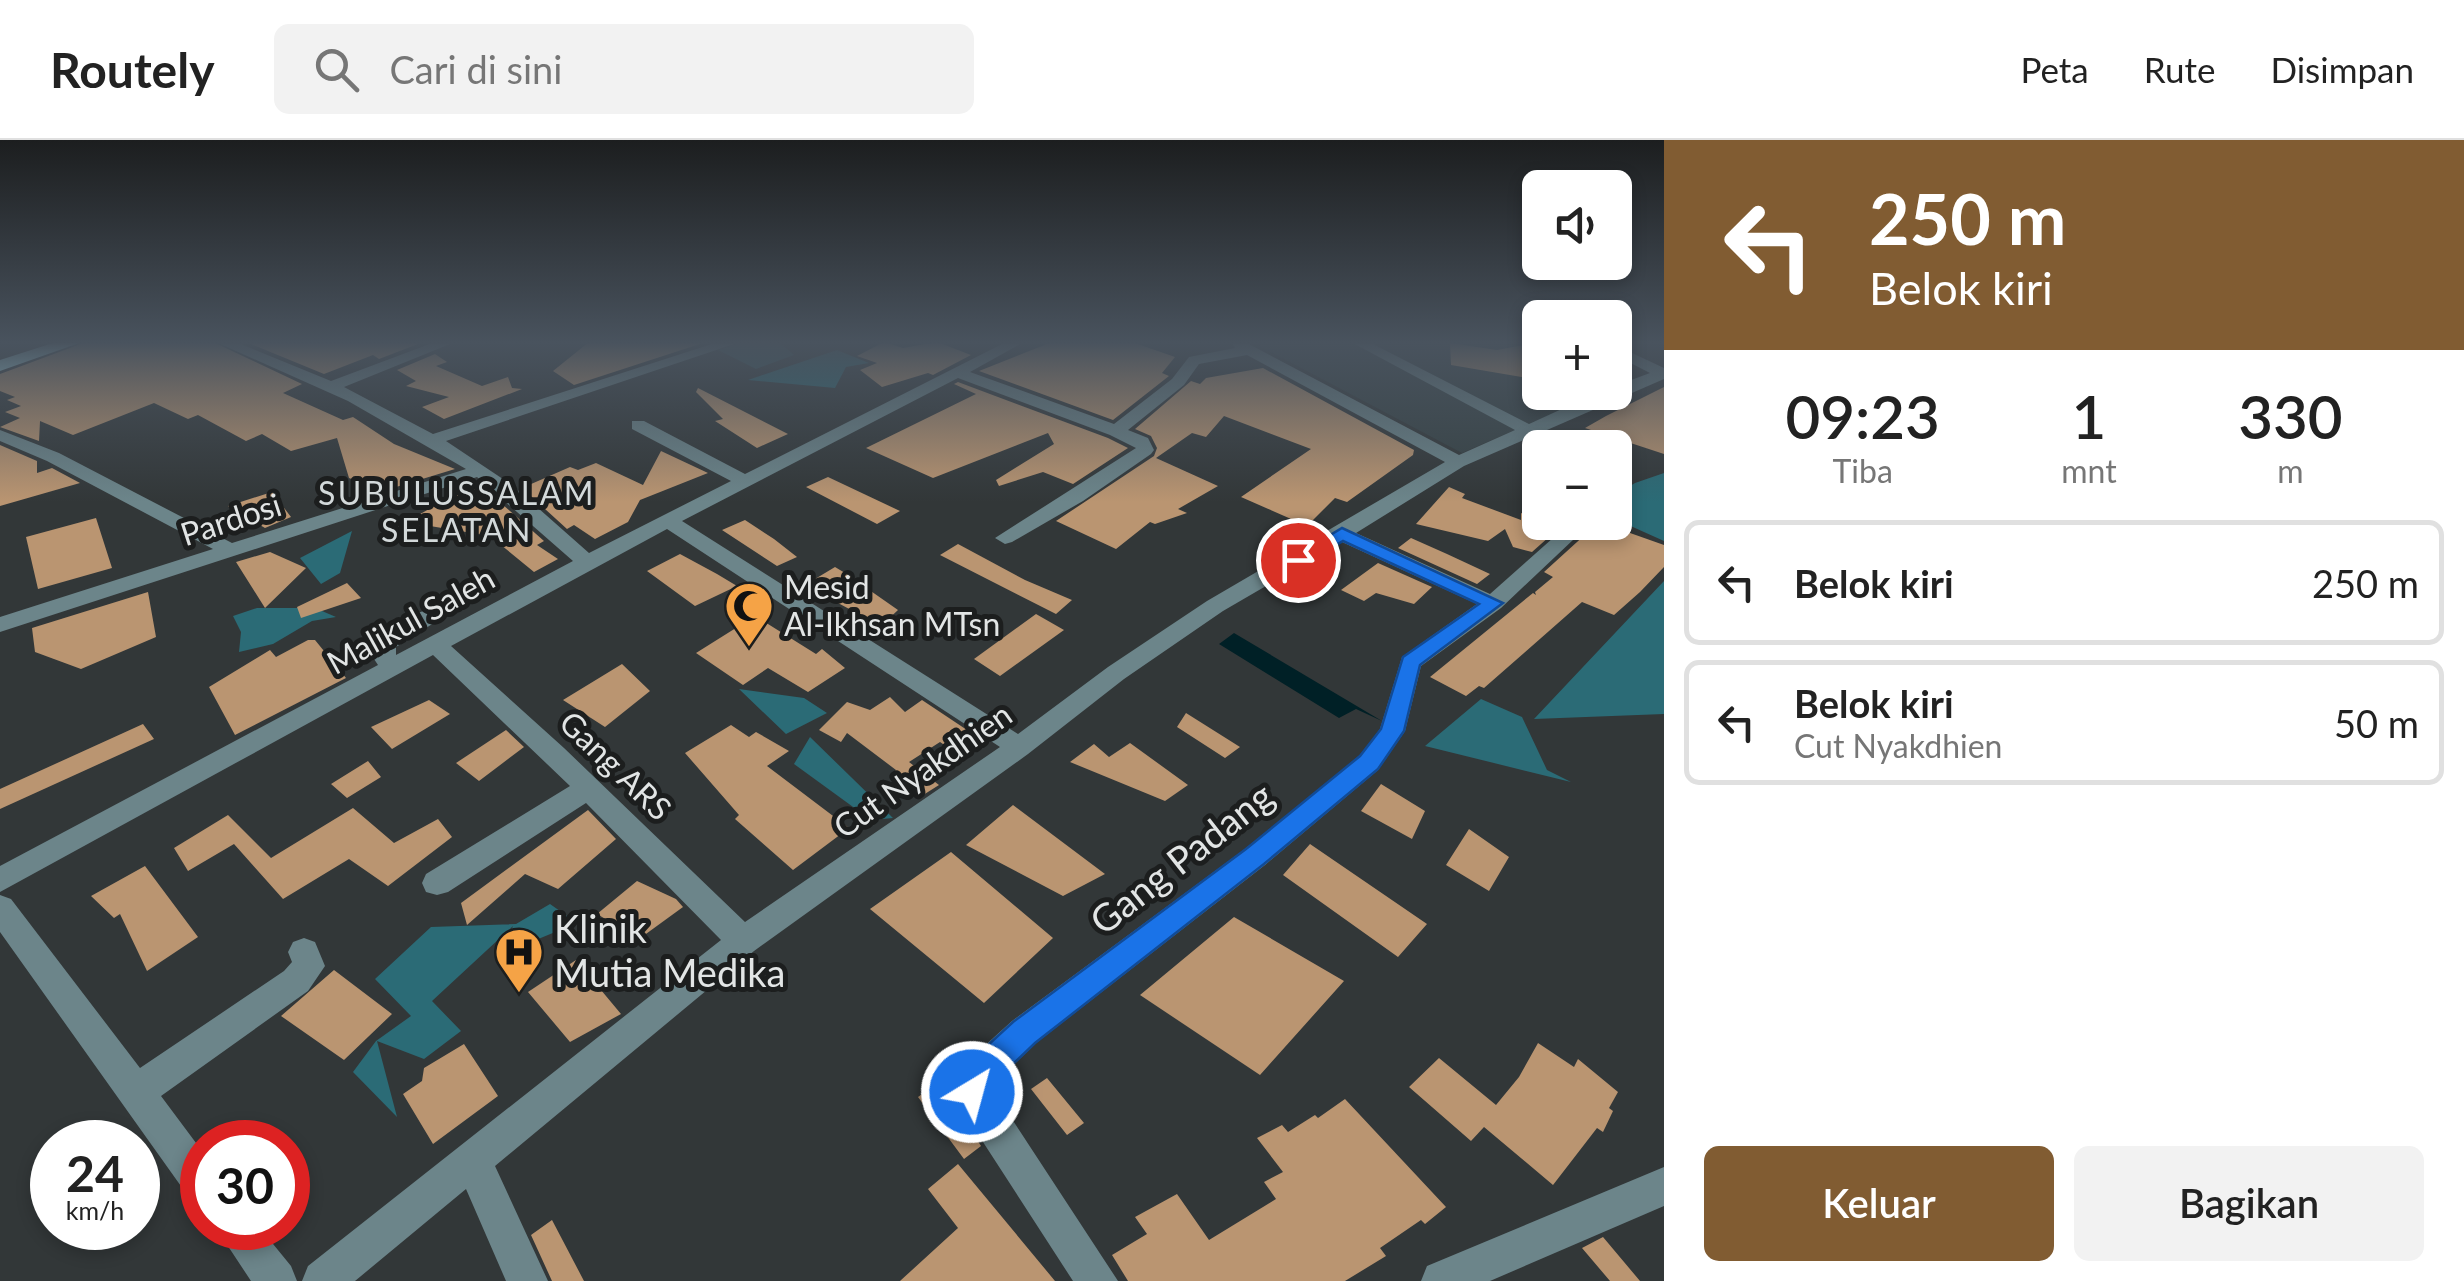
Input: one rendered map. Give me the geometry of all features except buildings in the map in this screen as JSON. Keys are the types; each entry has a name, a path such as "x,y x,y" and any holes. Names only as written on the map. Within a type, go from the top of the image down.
{"street":[{"path":"345,395 480,470 588,562"},
{"path":"431,440 568,395"},
{"name":"Malikul Saleh","path":"0,880 588,562 918,395"},
{"path":"1006,538 1144,450 1142,442 1116,430 1019,395"},
{"path":"1116,430 1161,395"},
{"path":"1334,395 1458,462"},
{"path":"1461,395 1526,429"},
{"name":"Cut Nyakdhien","path":"323,1281 743,941 1019,747 1116,673 1216,606 1458,462 1571,410"},
{"path":"638,425 746,482"},
{"path":"0,434 53,457 231,551"},
{"name":"Pardosi","path":"0,625 480,470"},
{"path":"668,521 1019,747"},
{"path":"1342,534 1493,603"},
{"name":"Gang Padang","path":"1097,1281 972,1092 974,1079 1024,1032 1255,857 1369,762 1392,731 1410,662 1493,603 1563,540"},
{"path":"393,668 382,653 383,645 392,636 437,614"},
{"name":"Gang ARS","path":"436,645 743,941"},
{"path":"437,882 588,788"},
{"path":"0,908 180,1152"},
{"path":"136,1092 296,981 309,966 304,952"},
{"path":"473,1162 528,1281"},
{"path":"1442,1281 1664,1186"},
{"path":"253,1250 276,1281"}],"shaded area":[{"path":"1353,395 1522,395 1522,410 1562,410 1462,453"},
{"path":"1664,473 1664,541 1632,527 1635,483"},
{"path":"352,531 340,573 321,584 300,558"},
{"path":"1664,581 1664,714 1534,719"},
{"path":"257,608 315,608 336,617 312,621 273,644 239,652 241,632 233,616"},
{"path":"1234,633 1382,721 1356,709 1339,718 1219,644"},
{"path":"739,689 804,698 827,713 786,734"},
{"path":"1481,699 1522,717 1547,770 1571,782 1425,746"},
{"path":"810,737 893,818 871,820 794,764"},
{"path":"550,904 577,923 502,954 513,926 432,1001 461,1031 424,1059 377,1041 397,1117 353,1072 376,1041 411,1016 375,979 431,927 516,924"}],"place":[{"name":"Mesid Al-Ikhsan MTsn","path":"749,648"},
{"name":"Klinik Mutia Medika","path":"519,994"}],"district":[{"name":"SUBULUSSALAM SELATAN","path":"457,512"}],"route":[{"path":"972,1092 974,1079 1024,1032 1255,857 1369,762 1392,731 1410,662 1493,603 1342,534 1298,560"}]}
